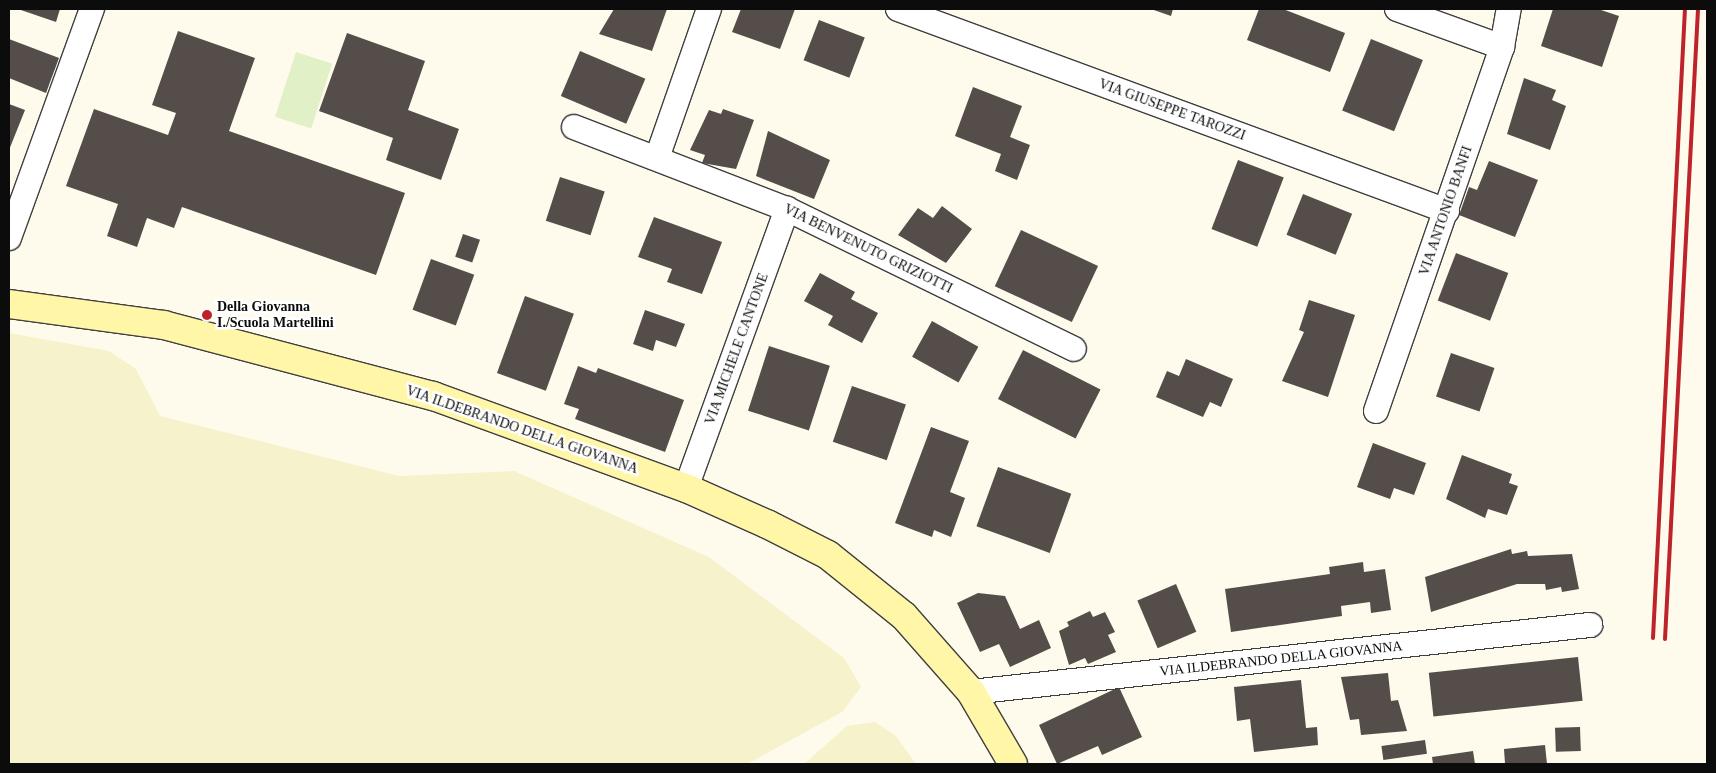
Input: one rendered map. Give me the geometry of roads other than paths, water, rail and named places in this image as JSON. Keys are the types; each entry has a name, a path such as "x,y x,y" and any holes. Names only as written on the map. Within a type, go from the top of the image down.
{"street":[{"path":"9,238 92,9"},
{"path":"657,158 708,9"},
{"name":"VIA GIUSEPPE TAROZZI","path":"898,9 1446,211"},
{"path":"1397,9 1502,47"},
{"name":"VIA ANTONIO BANFI","path":"1376,411 1502,47 1509,9"},
{"name":"VIA BENVENUTO GRIZIOTTI","path":"574,127 787,209 1074,349"},
{"name":"VIA MICHELE CANTONE","path":"686,488 787,209"},
{"name":"VIA ILDEBRANDO DELLA GIOVANNA","path":"9,304 164,325 433,396 686,488 828,555 904,616 971,692 1013,764"},
{"name":"VIA ILDEBRANDO DELLA GIOVANNA","path":"971,692 1590,625"}],"railway":[{"path":"1653,638 1685,9"},
{"path":"1665,639 1698,9"}],"place":[{"name":"Della Giovanna I./Scuola Martellini","path":"207,315"}]}
